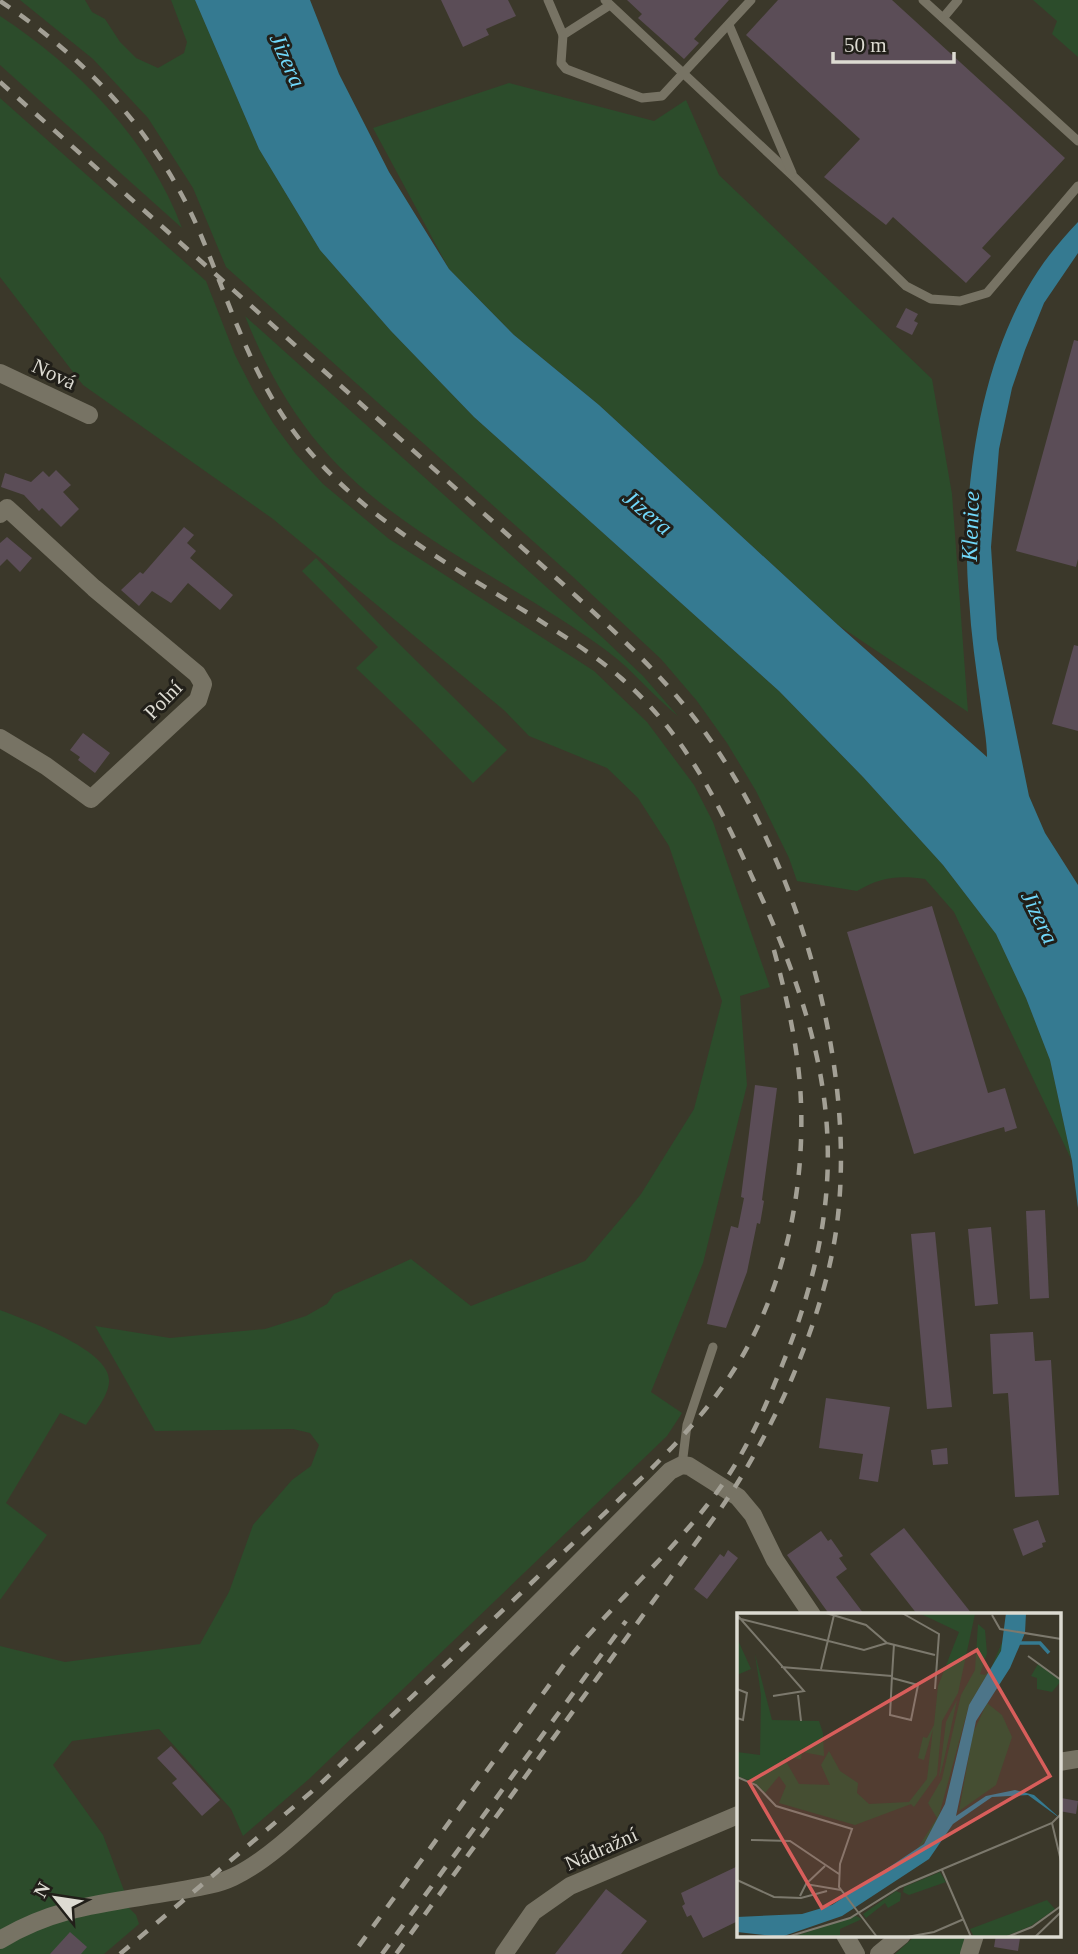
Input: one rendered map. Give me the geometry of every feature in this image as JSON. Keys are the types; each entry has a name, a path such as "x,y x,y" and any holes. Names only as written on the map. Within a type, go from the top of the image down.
{"street":[{"name":"Nová","path":"0,373 89,415"},
{"name":"Polní","path":"0,514 7,508 94,588 197,674 203,684 198,700 91,799 46,766 0,738"},
{"path":"0,1940 34,1922 68,1909 199,1887 233,1877 251,1867 426,1714 545,1599 670,1471 682,1465 695,1468 745,1504 762,1531 775,1560 811,1613"},
{"path":"1060,1762 1078,1759"},
{"name":"Nádražní","path":"505,1954 533,1912 570,1886 737,1815"},
{"path":"846,1937 856,1954"},
{"path":"879,1954 900,1937"},
{"path":"969,1954 974,1937"}],"lane":[{"path":"548,0 563,35 562,64 566,69 642,98 662,96 751,0"},
{"path":"923,0 1078,141"},
{"path":"943,18 958,0"},
{"path":"563,35 607,3 794,177 906,286 931,299 960,302 987,293 1078,186"},
{"path":"729,25 794,177"},
{"path":"682,1465 687,1425 713,1347"}],"green space":[{"path":"20,0 85,0 92,12 105,19 120,42 136,58 158,68 184,53 187,42 171,0 195,0 259,149 320,250 391,331 474,417 779,691 863,777 943,865 996,934 1026,998 1050,1060 1072,1161 954,912 925,879 890,878 857,891 797,881 789,858 756,791 727,743 697,701 661,659 226,267 193,188 148,118 93,59"},
{"path":"1033,0 1078,0 1078,57 1052,34 1057,21"},
{"path":"0,16 57,58 108,108 151,165 182,228 0,65"},
{"path":"509,83 654,121 686,100 719,175 932,379 952,494 968,712 838,625 599,405 514,335 449,269 373,128"},
{"path":"0,98 206,281 235,355 254,392 295,453 323,484 389,539 594,671 647,722 694,785 713,822 770,987 740,996 747,1085 703,1263 651,1392 682,1413 667,1436 309,1779 243,1836 231,1809 159,1729 72,1741 53,1765 103,1835 125,1893 66,1902 41,1911 0,1932 0,1646 65,1662 200,1644 229,1592 253,1525 292,1480 311,1466 319,1445 310,1433 293,1429 155,1431 95,1326 170,1338 265,1329 306,1316 327,1304 334,1294 411,1259 471,1306 585,1261 641,1194 694,1109 722,1001 669,846 638,798 607,768 529,736 505,711 273,519 83,385 0,277"},
{"path":"245,316 603,638 643,676 678,716 607,651 413,527 376,500 342,470 312,436 283,394"},
{"path":"316,558 507,750 473,783 356,668 378,647 302,571"},
{"path":"0,1310 46,1329 82,1348 106,1370 109,1382 103,1399 86,1425 60,1413 6,1503 47,1535 0,1600"},
{"path":"127,1906 136,1915 139,1924 104,1954 0,1954 0,1947 45,1923"},
{"path":"914,1937 969,1937 964,1954 895,1954"}],"water":[{"path":"195,0 310,0 339,74 389,172 449,269 514,335 599,405 838,625 987,757 971,625 967,559 971,473 978,429 1001,345 1018,306 1042,265 1078,222 1078,253 1044,303 1012,388 999,449 991,547 997,639 1029,796 1045,833 1078,885 1078,1208 1072,1161 1050,1060 1026,998 996,934 943,865 863,777 779,691 474,417 391,331 320,250 259,149"}],"building":[{"path":"441,0 508,0 516,16 486,29 489,35 463,47"},
{"path":"627,0 729,0 694,39 699,43 684,59 638,18 642,14"},
{"path":"778,0 892,0 1065,158 982,248 991,256 966,283 893,217 886,225 824,177 860,139 746,35"},
{"path":"906,308 918,314 914,321 918,323 912,335 896,327"},
{"path":"1074,340 1078,341 1076,567 1016,551"},
{"path":"56,470 71,485 63,492 79,509 61,527 42,508 39,511 24,495 1,487 5,473 31,482 43,471 49,477"},
{"path":"184,527 194,535 187,543 196,551 190,558 233,595 220,610 188,583 171,603 152,591 139,606 121,590 140,572 143,574"},
{"path":"7,537 32,558 20,572 7,559 0,566 0,543"},
{"path":"1074,645 1078,646 1078,731 1052,724"},
{"path":"83,733 110,753 95,773 70,750"},
{"path":"932,906 988,1093 1005,1088 1017,1128 1005,1132 1004,1127 914,1154 847,932"},
{"path":"755,1085 777,1088 762,1200 764,1201 747,1272 726,1328 707,1324 731,1226 738,1228 744,1198 741,1197"},
{"path":"1045,1210 1049,1298 1030,1299 1026,1211"},
{"path":"991,1227 998,1304 975,1306 968,1229"},
{"path":"935,1232 952,1407 927,1409 911,1234"},
{"path":"1033,1332 1035,1361 1051,1360 1059,1495 1015,1497 1008,1393 993,1394 990,1334"},
{"path":"826,1398 890,1407 878,1482 859,1479 863,1454 819,1448"},
{"path":"947,1448 948,1464 933,1465 931,1450"},
{"path":"1038,1520 1046,1542 1042,1543 1043,1547 1023,1556 1013,1529"},
{"path":"904,1528 971,1613 916,1613 870,1554"},
{"path":"821,1531 828,1541 831,1539 843,1556 839,1558 847,1569 836,1577 863,1613 828,1613 787,1555"},
{"path":"728,1550 738,1558 707,1599 694,1589 720,1554 724,1557"},
{"path":"171,1746 220,1800 202,1816 172,1783 177,1779 157,1758"},
{"path":"1061,1798 1078,1801 1076,1814 1060,1811"},
{"path":"737,1866 737,1921 703,1938 691,1915 687,1917 682,1906 685,1904 681,1893"},
{"path":"606,1889 647,1921 621,1954 555,1954"},
{"path":"70,1932 87,1947 81,1954 50,1954"},
{"path":"996,1937 1020,1938 1018,1951 994,1947"}],"railway":[{"path":"0,1 62,48 91,74 142,132 183,198 245,343 271,396 305,446 329,473 355,497 413,541 601,662 646,702 688,754 721,811 764,903 789,964 808,1021 821,1077 827,1131 827,1186 820,1242 805,1301 783,1363 743,1451 723,1484 694,1521 566,1662 353,1954"},
{"path":"0,82 564,585 641,657 676,696 709,738 741,789 770,846 794,907 814,970 829,1035 838,1100 841,1163 837,1224 831,1260 809,1336 777,1411 759,1447 719,1511 396,1954"},
{"path":"120,1954 316,1788 649,1471 696,1421 737,1365 754,1334 781,1266 790,1230 800,1157 800,1085 796,1048 771,939"},
{"path":"382,1954 626,1621"}],"water label":[{"name":"Jizera","path":"288,60"},
{"name":"Jizera","path":"648,512"},
{"name":"Klenice","path":"970,526"},
{"name":"Jizera","path":"1040,917"}]}
